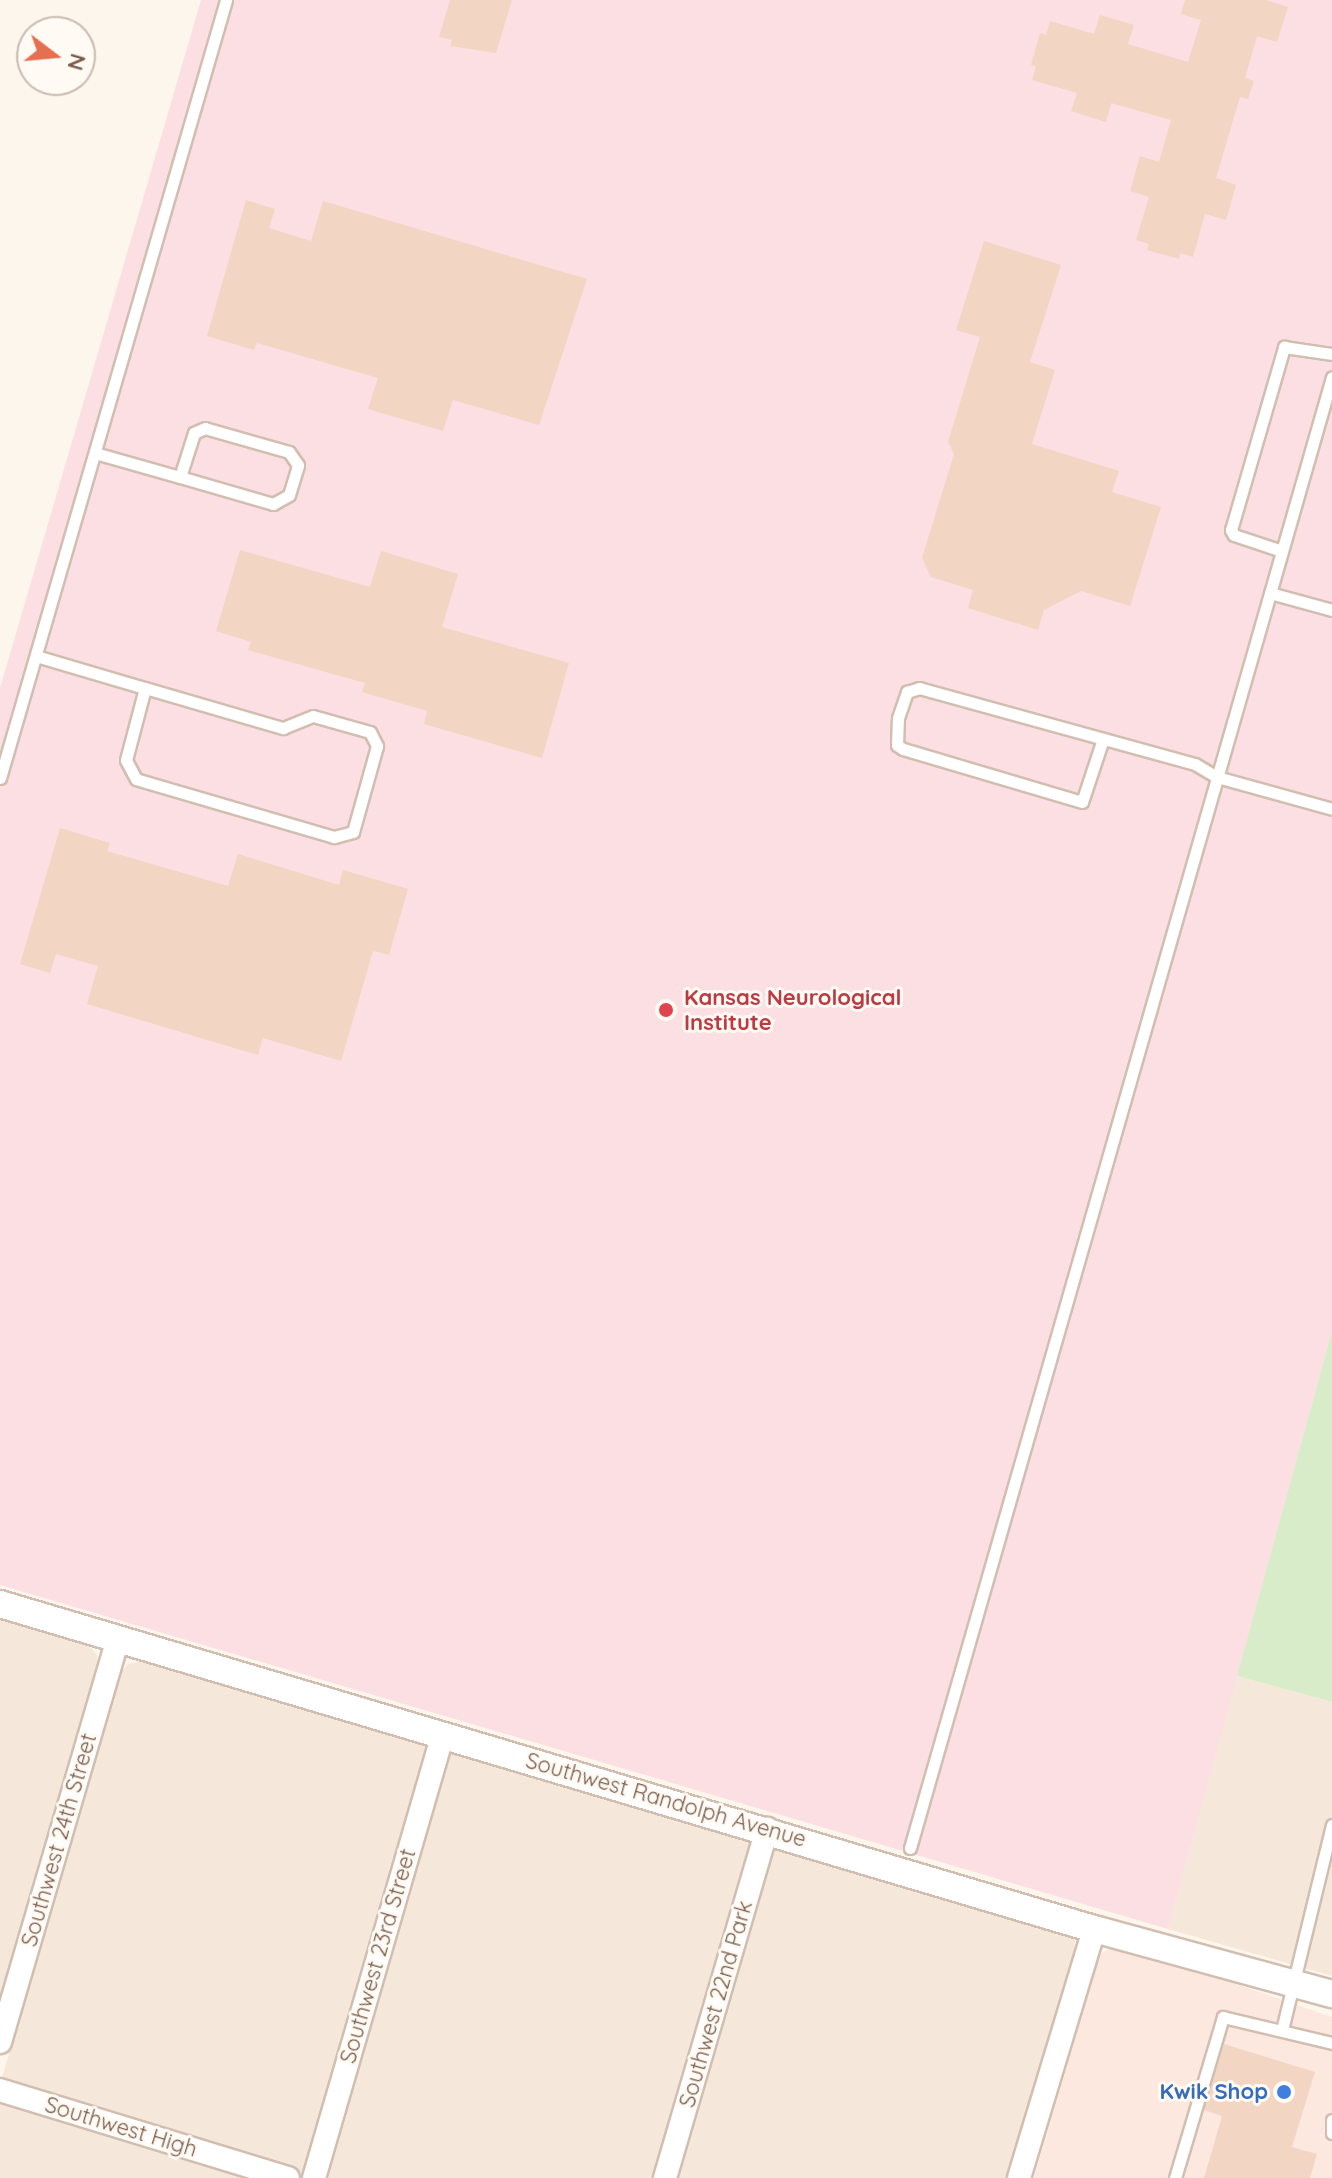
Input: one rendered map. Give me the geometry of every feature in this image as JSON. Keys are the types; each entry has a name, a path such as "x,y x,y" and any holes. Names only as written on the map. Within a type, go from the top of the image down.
{"street":[{"name":"Southwest Randolph Avenue","path":"0,1604 767,1829 1094,1929 1332,1994"},
{"name":"Southwest 24th Street","path":"0,2042 118,1639"},
{"name":"Southwest 23rd Street","path":"314,2178 443,1734"},
{"name":"Southwest 22nd Park","path":"665,2178 767,1829"},
{"path":"1019,2178 1094,1929"},
{"name":"Southwest High","path":"0,2090 288,2178"}],"lane":[{"path":"0,777 226,0"},
{"path":"1282,551 1234,535 1231,530 1284,347 1332,354"},
{"path":"910,1848 1332,377"},
{"path":"95,453 180,477 280,503 289,495 298,465 289,452 205,428 194,433 180,477"},
{"path":"1270,593 1332,610"},
{"path":"36,656 283,728 313,716 375,735 377,746 353,832 334,837 136,779 126,760 145,688"},
{"path":"1103,739 1082,802 897,745 898,718 907,692 919,688 1195,764 1217,777 1332,809"},
{"path":"1282,2030 1332,1825"},
{"path":"1175,2178 1214,2033 1223,2017 1332,2043"},
{"path":"1332,2120 1332,2133"}],"shaded area":[{"name":"Kansas Neurological Institute","path":"201,0 1332,0 1332,1331 1168,1929 0,1585 0,688"},
{"path":"0,1619 88,1645 97,1655 98,1669 0,2009"},
{"path":"144,1661 1066,1930 1075,1940 1074,1952 1008,2178 0,2178 0,2085 118,1675 128,1664"},
{"path":"1237,1676 1332,1702 1332,1976 1168,1929"},
{"path":"1118,1944 1332,2017 1332,2178 1034,2178 1100,1954"}],"green space":[{"path":"1332,1331 1332,1702 1237,1676"}],"building":[{"path":"450,0 512,0 496,53 450,46 452,40 439,37"},
{"path":"1185,0 1266,0 1288,7 1277,42 1257,36 1245,78 1254,81 1248,99 1240,97 1216,178 1236,185 1226,220 1205,214 1193,257 1180,253 1179,259 1147,250 1149,244 1136,240 1149,197 1130,191 1140,156 1159,162 1171,120 1111,103 1106,122 1071,111 1077,93 1032,80 1036,67 1031,65 1040,33 1046,35 1050,21 1094,34 1100,15 1134,25 1128,44 1188,62 1201,20 1181,14"},
{"path":"246,200 275,209 269,228 311,241 323,201 587,279 539,425 453,400 443,431 368,409 378,378 257,343 254,350 207,336"},
{"path":"984,241 1061,265 1030,362 1055,370 1032,444 1119,471 1112,492 1161,507 1130,606 1081,591 1044,610 1038,630 968,608 973,590 931,577 922,558 954,454 948,442 980,337 956,330"},
{"path":"240,550 370,587 381,551 458,574 442,627 569,663 542,758 424,724 427,711 362,692 365,683 248,650 251,642 216,631"},
{"path":"60,828 110,843 107,851 228,886 238,854 339,885 343,870 408,889 389,955 373,951 341,1061 263,1038 258,1055 87,1004 98,966 56,954 50,973 20,964"},
{"path":"1224,2044 1315,2072 1292,2147 1317,2154 1310,2178 1204,2178 1222,2116 1204,2110"}],"place":[{"name":"Kansas Neurological Institute","path":"666,1010"},
{"name":"Kwik Shop","path":"1284,2092"}]}
